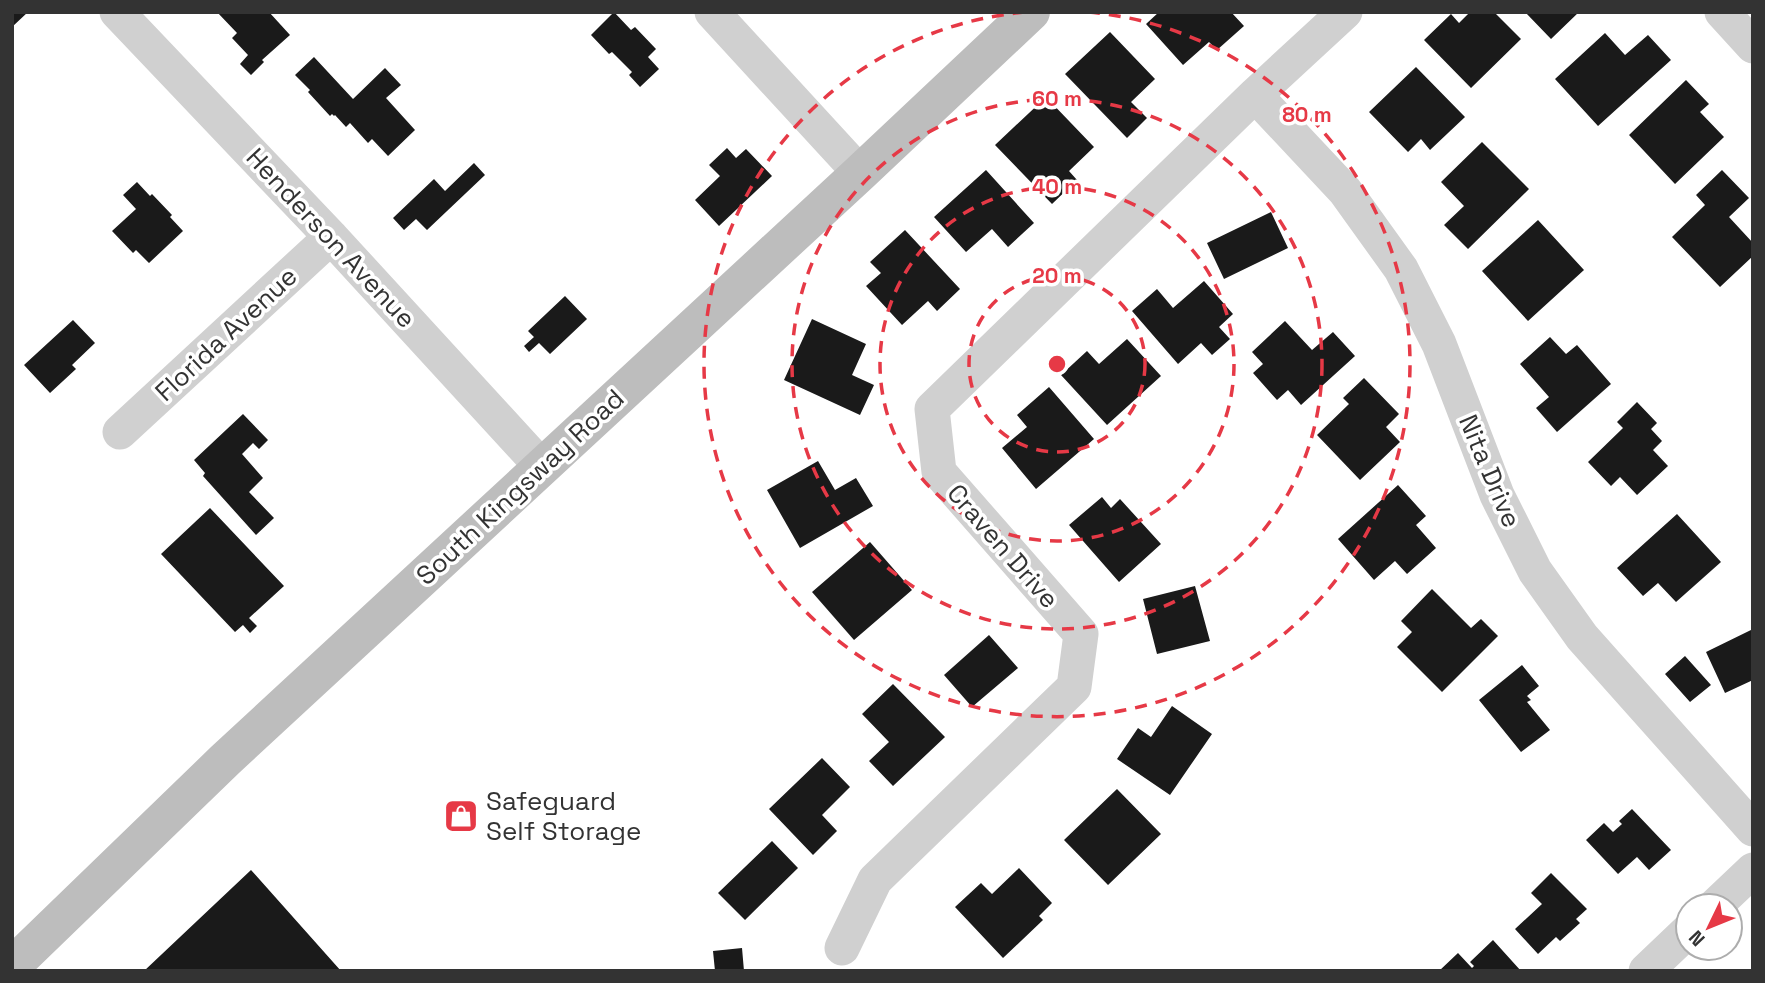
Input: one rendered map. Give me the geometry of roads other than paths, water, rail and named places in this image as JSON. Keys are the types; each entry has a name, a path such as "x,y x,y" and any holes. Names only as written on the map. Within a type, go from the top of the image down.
{"street":[{"name":"Henderson Avenue","path":"117,12 331,237 542,467"},
{"path":"712,12 860,173"},
{"name":"South Kingsway Road","path":"12,966 225,760 1031,12"},
{"name":"Craven Drive","path":"842,948 874,880 1074,687 1081,635 939,472 932,409 1255,95 1345,12"},
{"path":"1721,12 1753,46"},
{"name":"Nita Drive","path":"1255,95 1345,191 1401,269 1439,344 1497,495 1535,571 1582,637 1753,830"},
{"name":"Florida Avenue","path":"120,432 331,237"},
{"path":"1730,892 1753,870"},
{"path":"1646,971 1674,944"}],"place":[{"name":"Safeguard Self Storage","path":"461,816"}]}
